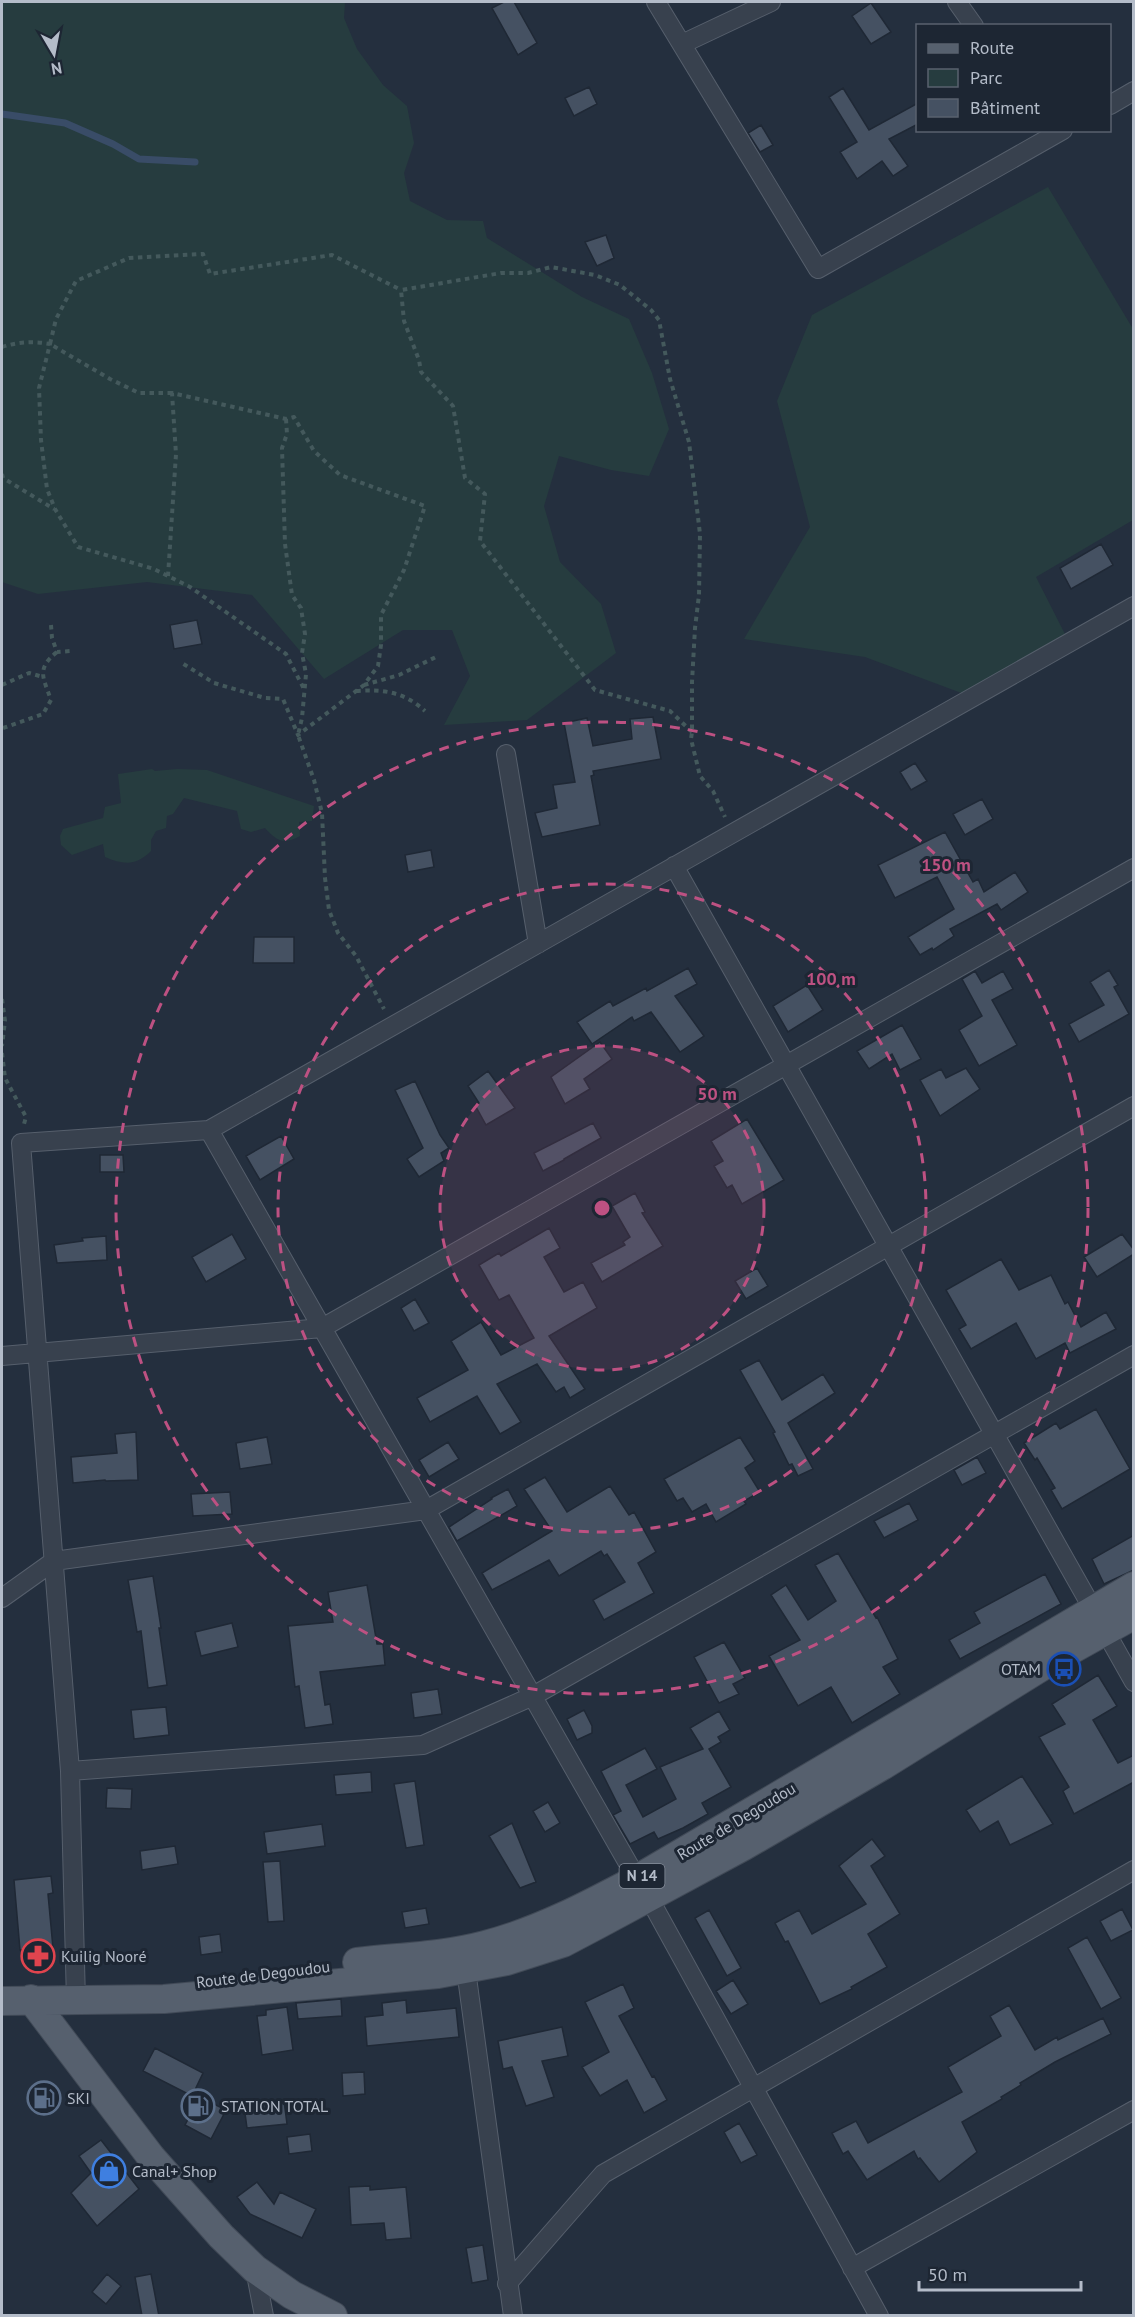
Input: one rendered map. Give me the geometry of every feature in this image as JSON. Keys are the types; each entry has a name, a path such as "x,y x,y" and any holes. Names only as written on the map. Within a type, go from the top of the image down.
{"main road":[{"name":"Route de Degoudou","path":"83,2001 167,1986 456,1951 484,1945 643,1889 744,1846 882,1766 1046,1664 1134,1586"},
{"name":"Route de Degoudou","path":"1097,1620 1134,1615"},
{"name":"Route de Degoudou","path":"2,2001 165,1999 465,1970 507,1961 563,1943 643,1889"},
{"path":"31,1999 151,2157 221,2236 255,2269 292,2295 333,2316"}],"street":[{"path":"656,2 818,269 1060,132"},
{"path":"682,45 771,2"},
{"path":"957,2 973,24"},
{"path":"1111,104 1134,91"},
{"path":"83,2001 70,1771 21,1143 209,1130 1134,606"},
{"path":"506,754 538,944"},
{"path":"675,867 995,1433 1097,1620 1134,1682"},
{"path":"2,1356 322,1328 1134,868"},
{"path":"2,1598 54,1561 426,1510 1134,1106"},
{"path":"209,1130 643,1889 879,2316"},
{"path":"70,1771 423,1745 533,1696 1134,1355"},
{"path":"507,2284 603,2174 1134,1870"},
{"path":"465,1970 513,2316"},
{"path":"852,2268 1134,2110"},
{"path":"255,2269 264,2316"}],"path":[{"path":"305,690 286,654 190,587 154,569 78,547 55,509 47,489 41,440 39,388 56,319 76,281 129,258 204,255 210,274 332,255 401,290 501,273 528,273 551,267 595,275 620,285 651,310 659,320 670,379 688,442 700,534 699,595 692,682 692,739 700,776 713,791 724,810 729,835"},
{"path":"401,290 404,321 422,372 453,406 465,478 485,494 480,541 595,690 670,711 692,732"},
{"path":"2,348 12,344 50,344 139,393 172,393 286,419 294,417 314,451 340,475 426,506 405,570 381,615 378,666 364,685"},
{"path":"168,576 176,454 172,393"},
{"path":"286,419 287,434 282,448 285,544 292,595 301,608 305,634 302,653 306,674 305,690 298,735"},
{"path":"2,476 55,509"},
{"path":"51,625 52,638 57,652"},
{"path":"3,729 44,714 51,700 43,677 46,661 57,652 71,651"},
{"path":"298,735 364,685 399,675 438,656"},
{"path":"182,663 214,683 265,698 283,699 314,780 322,813 329,910 338,933 356,956 392,1026"},
{"path":"2,685 29,673 43,677"},
{"path":"355,691 398,692 417,703 425,711"},
{"path":"2,999 5,1021 2,1046"},
{"path":"2,1053 5,1078 26,1117 21,1143"}],"green space":[{"path":"2,2 345,2 344,18 357,49 383,85 407,106 414,143 404,173 410,201 447,220 483,221 487,238 582,297 629,319 652,373 669,429 649,476 611,470 559,456 544,506 560,562 601,604 616,653 527,720 444,725 470,676 452,630 403,630 324,679 252,595 147,582 38,594 2,582"},
{"path":"1048,187 1133,329 1133,520 1036,577 1069,642 972,697 865,657 744,639 810,527 777,401 812,315"},
{"path":"152,769 155,771 207,770 314,806 312,821 299,822 300,836 285,841 273,836 265,828 251,832 241,829 237,811 184,798 173,814 167,816 166,828 156,831 151,840 151,851 135,862 118,862 105,857 103,844 72,855 61,845 60,836 63,829 103,818 105,807 121,803 118,774"}],"building":[{"path":"504,2 514,2 537,43 518,55 492,8"},
{"path":"871,3 891,32 871,44 852,16"},
{"path":"589,87 597,104 574,116 565,98"},
{"path":"843,88 869,130 916,104 916,125 889,139 908,166 893,176 882,161 857,179 840,152 857,142 829,97"},
{"path":"761,125 773,145 760,152 748,133"},
{"path":"606,235 614,258 597,266 585,242"},
{"path":"1101,544 1113,565 1071,589 1060,568"},
{"path":"197,620 202,644 174,649 170,625"},
{"path":"653,717 661,759 593,771 594,775 591,776 600,825 542,837 535,813 557,808 553,785 575,782 564,723 587,718 593,746 632,739 630,719"},
{"path":"915,763 927,781 911,790 900,772"},
{"path":"982,799 993,819 965,835 953,814"},
{"path":"945,832 973,882 978,879 984,892 1015,872 1028,892 1001,910 997,904 950,929 954,936 933,950 932,948 920,955 908,937 954,909 937,877 895,898 878,865"},
{"path":"431,850 434,867 408,872 405,855"},
{"path":"254,937 294,937 294,963 253,963"},
{"path":"688,968 697,984 675,996 704,1036 680,1052 651,1012 634,1021 632,1017 592,1044 577,1022 610,1001 613,1006 646,988 647,991"},
{"path":"1109,970 1118,985 1114,987 1129,1014 1079,1042 1069,1024 1104,1005 1090,982"},
{"path":"975,971 982,983 1003,971 1013,989 992,1000 1017,1045 979,1066 959,1030 982,1016 962,979"},
{"path":"807,985 823,1010 788,1032 773,1006"},
{"path":"902,1025 921,1059 900,1070 892,1054 869,1069 857,1051"},
{"path":"600,1042 612,1059 584,1079 590,1089 565,1104 551,1077"},
{"path":"966,1068 980,1089 940,1116 920,1080 941,1069 946,1078"},
{"path":"488,1071 515,1108 486,1125 475,1105 479,1103 468,1086"},
{"path":"415,1081 440,1135 449,1148 441,1153 444,1161 419,1177 407,1159 423,1148 395,1090"},
{"path":"747,1119 784,1180 742,1204 732,1185 727,1188 714,1166 723,1161 711,1141"},
{"path":"593,1123 601,1138 543,1171 534,1153"},
{"path":"281,1136 294,1159 260,1180 246,1156"},
{"path":"100,1155 123,1155 124,1172 100,1172"},
{"path":"635,1193 645,1212 642,1213 663,1246 602,1282 591,1263 625,1245 623,1242 630,1237 612,1206"},
{"path":"549,1228 560,1248 544,1257 564,1292 583,1282 597,1308 549,1336 585,1389 570,1398 564,1387 556,1392 537,1364 497,1384 521,1422 500,1434 477,1396 430,1422 417,1398 468,1370 451,1341 481,1322 501,1355 534,1338 509,1295 499,1300 479,1265 499,1253 501,1256"},
{"path":"232,1234 246,1259 206,1282 192,1257"},
{"path":"1122,1234 1134,1250 1134,1254 1097,1277 1084,1257"},
{"path":"106,1236 107,1260 57,1263 54,1245 83,1241 82,1238"},
{"path":"1001,1259 1019,1290 1051,1275 1065,1304 1068,1302 1081,1327 1106,1312 1116,1329 1070,1353 1065,1343 1036,1359 1016,1323 971,1349 959,1329 966,1325 946,1290"},
{"path":"757,1268 768,1286 746,1299 735,1281"},
{"path":"415,1299 429,1323 414,1331 401,1308"},
{"path":"759,1360 782,1400 823,1374 835,1393 788,1423 813,1469 798,1476 792,1464 789,1465 773,1433 775,1432 740,1370"},
{"path":"1096,1409 1130,1469 1062,1509 1051,1490 1055,1488 1037,1458 1035,1460 1024,1443 1056,1423 1060,1429"},
{"path":"136,1432 138,1480 73,1483 71,1457 117,1453 115,1434"},
{"path":"267,1437 272,1464 240,1469 236,1443"},
{"path":"740,1437 755,1461 745,1468 760,1492 744,1501 746,1504 716,1522 706,1504 692,1512 683,1498 677,1501 664,1479"},
{"path":"448,1442 459,1459 429,1477 419,1460"},
{"path":"977,1457 986,1473 962,1485 954,1470"},
{"path":"545,1477 567,1512 610,1486 629,1515 634,1512 656,1552 638,1563 654,1593 604,1620 593,1600 625,1582 607,1554 604,1556 601,1551 559,1576 549,1560 492,1590 482,1573 552,1531 524,1489"},
{"path":"508,1489 517,1506 457,1541 449,1527"},
{"path":"230,1492 232,1514 193,1516 191,1494"},
{"path":"909,1503 918,1520 884,1538 874,1521"},
{"path":"1134,1535 1134,1570 1104,1584 1092,1559"},
{"path":"838,1553 877,1617 898,1659 883,1667 900,1694 852,1723 831,1687 798,1706 769,1656 800,1640 771,1595 786,1585 808,1620 836,1601 815,1565"},
{"path":"1045,1574 1061,1604 960,1659 949,1640 980,1623 974,1612"},
{"path":"153,1576 167,1685 148,1688 141,1631 137,1632 128,1580"},
{"path":"367,1585 377,1644 383,1644 385,1665 320,1672 325,1705 330,1704 333,1724 305,1728 299,1686 295,1687 288,1626 333,1622 328,1592"},
{"path":"232,1623 238,1647 201,1656 195,1632"},
{"path":"724,1642 745,1678 733,1684 739,1694 719,1703 694,1657"},
{"path":"1098,1675 1117,1706 1093,1720 1118,1763 1134,1755 1134,1782 1074,1814 1063,1791 1069,1787 1039,1737 1065,1724 1052,1704"},
{"path":"438,1689 442,1714 414,1718 411,1693"},
{"path":"166,1707 169,1735 134,1739 131,1710"},
{"path":"584,1710 592,1726 592,1733 577,1740 567,1719"},
{"path":"719,1711 730,1730 718,1737 721,1742 709,1749 731,1787 702,1803 708,1814 658,1839 654,1832 630,1844 613,1815 621,1811 601,1771 645,1748 657,1769 626,1785 643,1817 676,1799 660,1767 703,1749 690,1728"},
{"path":"371,1772 372,1792 336,1795 334,1775"},
{"path":"1022,1776 1053,1824 1010,1845 998,1821 980,1832 966,1810"},
{"path":"415,1781 424,1845 406,1848 394,1784"},
{"path":"107,1788 132,1789 131,1809 106,1808"},
{"path":"548,1802 560,1823 545,1832 533,1811"},
{"path":"512,1823 536,1882 520,1888 489,1836"},
{"path":"322,1824 325,1846 267,1854 264,1832"},
{"path":"872,1839 885,1856 871,1866 900,1914 868,1934 887,1967 851,1987 852,1989 820,2004 788,1941 785,1942 775,1923 799,1910 812,1934 866,1904 839,1866"},
{"path":"175,1846 178,1864 142,1870 140,1851"},
{"path":"280,1861 284,1921 268,1922 263,1862"},
{"path":"51,1876 53,1893 48,1894 53,1948 20,1950 14,1880"},
{"path":"426,1908 429,1924 405,1928 402,1912"},
{"path":"1122,1909 1133,1930 1111,1941 1100,1921"},
{"path":"709,1910 741,1968 727,1976 695,1918"},
{"path":"220,1934 222,1952 201,1955 199,1937"},
{"path":"1087,1937 1121,1998 1101,2009 1068,1948"},
{"path":"733,1980 748,2004 731,2014 716,1991"},
{"path":"623,1984 634,2008 619,2016 667,2100 644,2113 627,2080 600,2096 582,2067 609,2052 585,2002"},
{"path":"341,1999 342,2016 298,2019 296,2003"},
{"path":"406,2000 407,2013 456,2008 459,2037 367,2046 365,2017 383,2015 382,2003"},
{"path":"1009,2005 1035,2050 1057,2037 1058,2040 1103,2018 1111,2034 1055,2062 1020,2083 1021,2085 1001,2097 1002,2099 962,2122 977,2152 939,2182 920,2158 918,2159 914,2151 867,2180 848,2151 843,2154 832,2133 856,2121 868,2143 962,2092 948,2067 1001,2036 990,2016"},
{"path":"287,2007 293,2050 262,2055 257,2016 266,2015 266,2010"},
{"path":"562,2027 568,2056 542,2061 554,2097 526,2106 512,2067 503,2069 498,2041"},
{"path":"155,2048 203,2073 192,2096 143,2071"},
{"path":"364,2072 365,2094 343,2096 342,2073"},
{"path":"200,2097 226,2110 211,2139 185,2125"},
{"path":"284,2101 287,2124 247,2128 244,2106"},
{"path":"739,2123 757,2155 741,2163 724,2132"},
{"path":"310,2134 312,2151 289,2154 287,2137"},
{"path":"101,2140 139,2189 97,2226 71,2193 91,2173 79,2156"},
{"path":"257,2182 274,2204 280,2192 316,2209 302,2238 250,2214 237,2197"},
{"path":"370,2186 370,2190 406,2187 411,2238 386,2240 384,2223 351,2225 349,2187"},
{"path":"483,2245 488,2280 472,2283 466,2248"},
{"path":"107,2274 121,2286 106,2304 92,2292"},
{"path":"151,2274 159,2316 142,2316 135,2277"}],"waterway":[{"path":"2,114 65,123 113,144 139,159 195,162"}],"place":[{"name":"OTAM","path":"1064,1669"},
{"name":"Kuilig Nooré","path":"38,1956"},
{"name":"SKI","path":"44,2098"},
{"name":"STATION TOTAL","path":"198,2106"},
{"name":"Canal+ Shop","path":"109,2171"}]}
